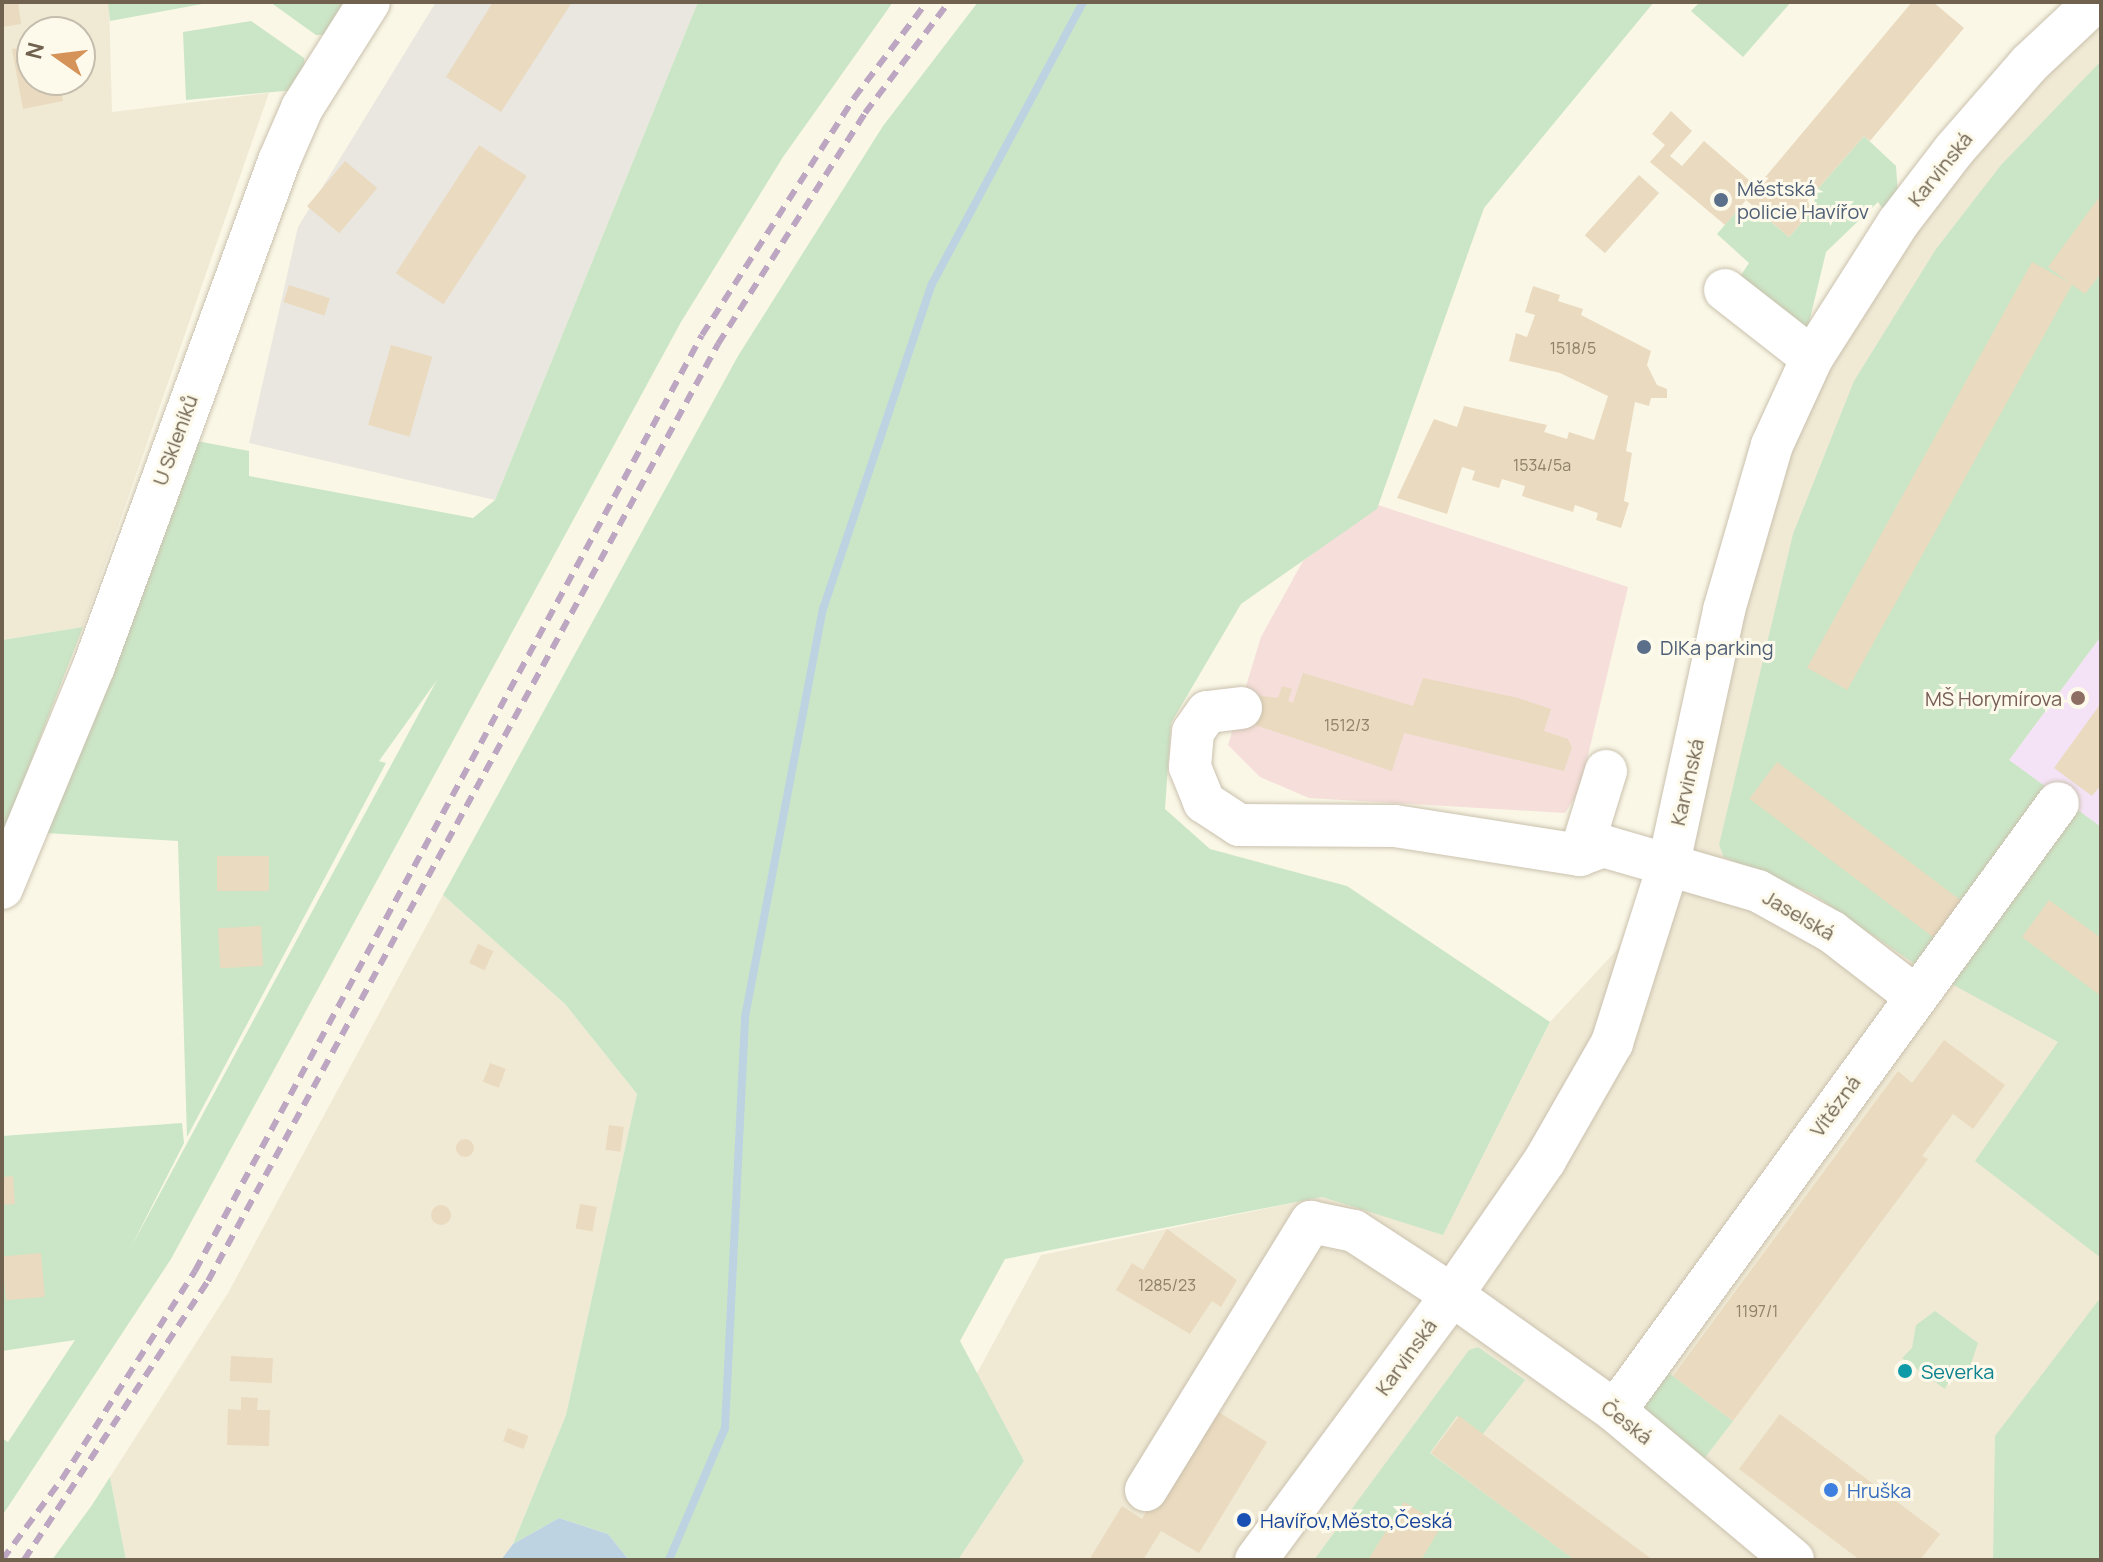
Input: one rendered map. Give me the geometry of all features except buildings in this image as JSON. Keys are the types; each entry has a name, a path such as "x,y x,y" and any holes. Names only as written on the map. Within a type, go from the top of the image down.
{"street":[{"name":"U Skleníků","path":"2,888 94,666 279,161 302,108 369,2"},
{"name":"Karvinská","path":"1256,1560 1452,1295 1545,1160 1612,1043 1669,863 1724,610 1772,445 1812,358 1898,223 1954,150 2030,63 2095,2"},
{"path":"1725,290 1812,358"},
{"name":"Jaselská","path":"1241,708 1207,712 1193,732 1190,767 1204,802 1239,825 1395,826 1580,855 1603,846 1669,863 1793,909 1915,996"},
{"path":"1580,855 1606,771"},
{"name":"Vítězná","path":"1615,1411 2058,803"},
{"name":"Česká","path":"1146,1490 1311,1222 1354,1231 1452,1295 1615,1411 1793,1560"}],"shaded area":[{"path":"2,2 109,2 112,112 269,93 83,627 2,640"},
{"path":"436,2 698,2 495,500 249,443 298,227"},
{"path":"2101,20 2101,1560 958,1560 1024,1461 976,1375 1041,1255 1322,1197 1443,1234 1550,1022 1638,927 1758,455 1956,169"},
{"path":"1378,505 1628,587 1580,789 1565,813 1309,798 1260,777 1228,745 1261,637 1303,561"},
{"name":"MŠ Horymírova","path":"2101,636 2101,827 2009,760"},
{"path":"443,895 565,1004 637,1094 566,1415 513,1544 501,1560 126,1560 110,1477 228,1293"}],"green space":[{"path":"108,2 213,2 110,21"},
{"path":"270,2 352,2 330,35 316,35"},
{"path":"698,2 893,2 783,157 681,322 171,1259 2,1516 2,1438 8,1442 75,1340 2,1351 2,1136 182,1123 184,1143 130,1249 437,680 379,761 386,763 187,1137 178,841 46,833 197,441 249,451 249,476 473,518 495,500"},
{"path":"978,2 1654,2 1484,208 1377,509 1241,604 1171,723 1165,809 1210,849 1347,886 1550,1022 1443,1235 1322,1197 1005,1259 960,1341 1024,1461 958,1560 629,1560 608,1534 559,1518 513,1544 566,1415 637,1094 565,1004 443,895 738,356 883,126"},
{"path":"1700,2 1791,2 1743,57 1691,11"},
{"path":"251,21 304,58 306,71 295,90 186,100 183,32"},
{"path":"2101,61 2101,636 2009,760 2101,827 2101,1258 1975,1161 2058,1042 1915,964 1813,894 1724,857 1719,845 1793,534 1854,381 1936,249 2001,165"},
{"path":"1864,136 1896,166 1898,195 1885,212 1878,202 1826,252 1808,327 1784,324 1735,284 1749,263 1717,234 1741,206 1749,213 1754,207 1789,237 1814,208 1815,192"},
{"path":"83,627 2,836 2,640"},
{"path":"2101,1297 2101,1560 1993,1560 1995,1436"},
{"path":"1935,1311 1978,1343 1971,1364 1952,1374 1945,1389 1902,1358 1912,1348 1916,1325"},
{"path":"1478,1347 1525,1380 1482,1435 1457,1416 1430,1453 1575,1560 1314,1560 1469,1350"},
{"path":"1653,1361 1733,1421 1694,1472 1622,1409"},
{"path":"110,1477 126,1560 52,1560 92,1505"}],"water":[{"path":"559,1518 608,1534 629,1560 501,1560 513,1544"}],"waterway":[{"path":"669,1560 725,1428 745,1017 823,609 932,284 1083,2"}],"railway":[{"path":"2,1560 62,1479 195,1271 702,335 854,98 927,2"},
{"path":"24,1560 208,1281 718,344 865,113 949,2"}],"place":[{"name":"Městská policie Havířov","path":"1721,200"},
{"name":"DIKa parking","path":"1644,647"},
{"name":"MŠ Horymírova","path":"2078,698"},
{"name":"Severka","path":"1905,1371"},
{"name":"Hruška","path":"1831,1490"},
{"name":"Havířov,Město,Česká","path":"1244,1520"}]}
